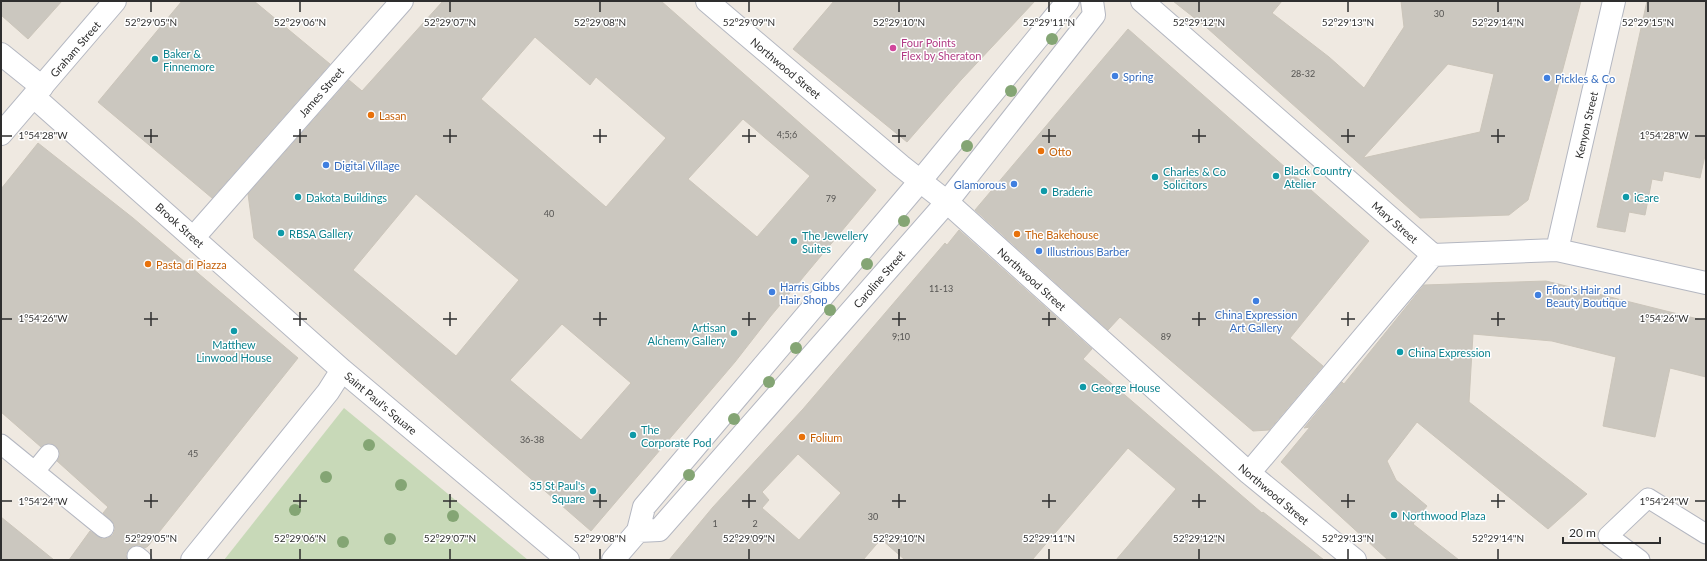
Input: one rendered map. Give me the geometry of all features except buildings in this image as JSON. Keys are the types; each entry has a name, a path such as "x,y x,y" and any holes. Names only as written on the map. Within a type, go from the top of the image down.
{"street":[{"name":"Graham Street","path":"1,134 115,1"},
{"name":"James Street","path":"194,237 402,1"},
{"name":"Northwood Street","path":"706,1 901,166 921,180 1249,473 1355,560"},
{"path":"613,560 638,531 644,506 921,180 1068,1"},
{"name":"Caroline Street","path":"638,531 659,530 946,202 1094,15 1092,1"},
{"name":"Mary Street","path":"1142,1 1433,255"},
{"name":"Kenyon Street","path":"1557,250 1614,1"},
{"name":"Brook Street","path":"1,54 38,92 194,237 342,370"},
{"path":"1249,473 1433,255 1557,250 1706,283"},
{"name":"Saint Paul's Square","path":"192,560 328,392 342,370 568,560"}],"lane":[{"path":"1,444 104,528"},
{"path":"34,471 48,454"},
{"path":"1640,560 1608,536 1648,498 1706,534"}],"green space":[{"path":"344,408 528,560 224,560"}],"place":[{"name":"Four Points Flex by Sheraton","path":"893,48"},
{"name":"Baker & Finnemore","path":"155,59"},
{"name":"Spring","path":"1115,76"},
{"name":"Pickles & Co","path":"1547,78"},
{"name":"Lasan","path":"371,115"},
{"name":"Otto","path":"1041,151"},
{"name":"Digital Village","path":"326,165"},
{"name":"Black Country Atelier","path":"1276,176"},
{"name":"Charles & Co Solicitors","path":"1155,177"},
{"name":"Glamorous","path":"1014,184"},
{"name":"Braderie","path":"1044,191"},
{"name":"Dakota Buildings","path":"298,197"},
{"name":"iCare","path":"1626,197"},
{"name":"RBSA Gallery","path":"281,233"},
{"name":"The Bakehouse","path":"1017,234"},
{"name":"The Jewellery Suites","path":"794,241"},
{"name":"Illustrious Barber","path":"1039,251"},
{"name":"Pasta di Piazza","path":"148,264"},
{"name":"Harris Gibbs Hair Shop","path":"772,292"},
{"name":"Ffion's Hair and Beauty Boutique","path":"1538,295"},
{"name":"China Expression Art Gallery","path":"1256,301"},
{"name":"Matthew Linwood House","path":"234,331"},
{"name":"Artisan Alchemy Gallery","path":"734,333"},
{"name":"China Expression","path":"1400,352"},
{"name":"George House","path":"1083,387"},
{"name":"The Corporate Pod","path":"633,435"},
{"name":"Folium","path":"802,437"},
{"name":"35 St Paul's Square","path":"593,491"},
{"name":"Northwood Plaza","path":"1394,515"}]}
